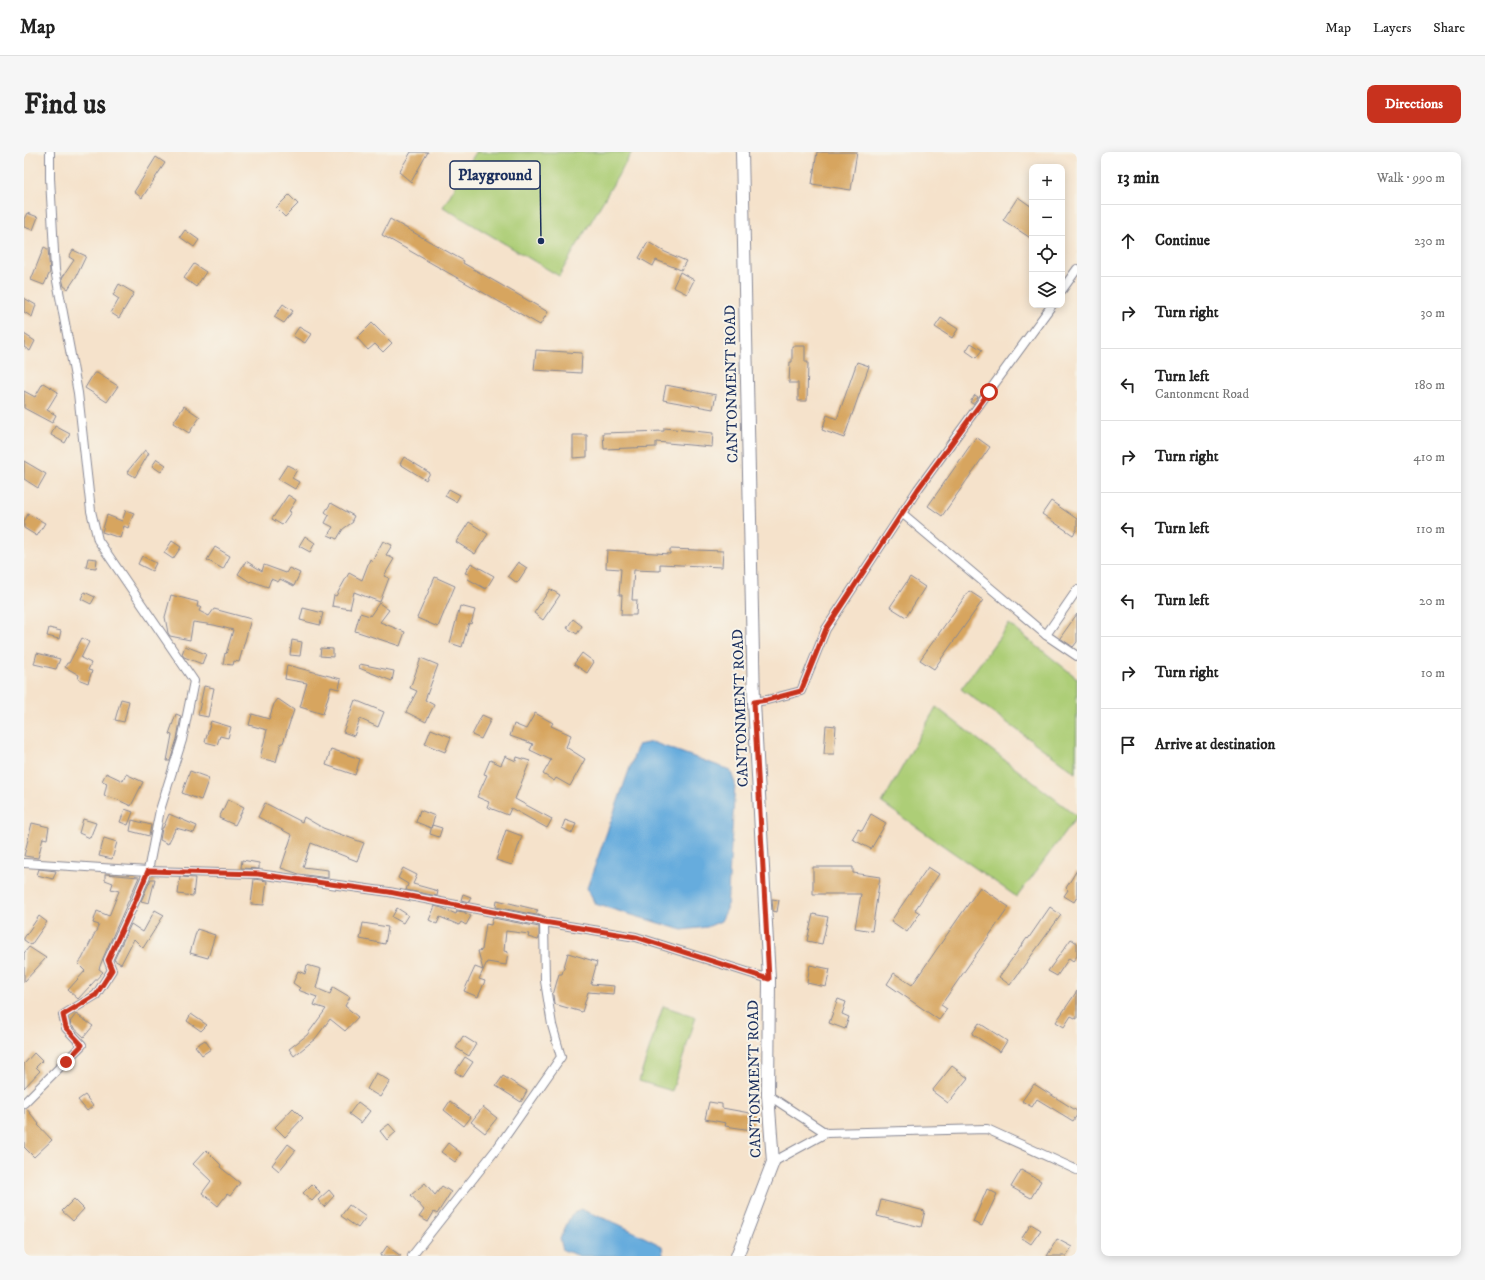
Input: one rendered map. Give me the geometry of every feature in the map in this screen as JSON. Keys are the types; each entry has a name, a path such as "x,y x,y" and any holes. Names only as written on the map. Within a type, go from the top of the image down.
{"street":[{"path":"24,1103 82,1045 66,1028 63,1015 96,995 112,970 108,960 148,871 160,810 182,740 194,680 98,540 91,511 78,392 55,270 50,152"},
{"name":"CANTONMENT ROAD","path":"737,1256 773,1162 768,1095 769,979 754,702 742,152"},
{"path":"1065,286 1077,269"},
{"path":"754,702 801,691 826,629 918,489 1050,308"},
{"path":"903,514 1046,635 1077,656"},
{"path":"1046,635 1077,590"},
{"path":"24,863 148,871 258,874 389,892 544,922 636,937 769,979"},
{"path":"412,1256 498,1147 561,1057 552,1025 545,981 544,922"},
{"path":"768,1095 826,1133"},
{"path":"773,1162 826,1133 987,1129 1077,1170"}],"green space":[{"path":"476,152 632,152 559,276 443,207"},
{"path":"1009,624 1077,678 1076,773 961,689"},
{"path":"936,707 1077,816 1017,897 882,803"},
{"path":"663,1006 696,1017 672,1091 639,1081"}],"water":[{"path":"652,742 730,770 735,783 727,909 721,921 707,927 682,930 595,904 587,888 638,745"},
{"path":"580,1209 618,1224 662,1246 663,1256 580,1256 563,1250 560,1239 570,1217"}],"building":[{"path":"411,152 428,152 411,182 399,172"},
{"path":"817,152 857,152 851,190 812,184"},
{"path":"156,157 165,163 142,198 134,192"},
{"path":"289,195 298,204 285,217 276,208"},
{"path":"1018,197 1029,205 1029,237 1003,220"},
{"path":"27,213 38,217 33,230 24,227 24,219"},
{"path":"390,219 464,261 463,263 548,312 540,325 382,235"},
{"path":"185,230 199,240 194,247 180,237"},
{"path":"648,242 665,252 686,261 681,270 656,260 653,266 639,258"},
{"path":"44,247 48,249 50,272 44,285 31,280"},
{"path":"73,250 86,256 76,277 68,289 64,286 62,278 74,260 69,257"},
{"path":"194,264 206,272 196,287 184,278"},
{"path":"680,272 694,280 687,294 673,287"},
{"path":"119,284 134,293 119,318 111,313 119,299 113,295"},
{"path":"24,298 36,305 32,317 24,312"},
{"path":"283,304 293,311 284,323 274,317"},
{"path":"941,318 958,329 952,338 935,327"},
{"path":"372,323 392,343 383,352 375,344 368,350 357,338"},
{"path":"299,327 311,334 305,343 293,336"},
{"path":"24,334 35,341 30,351 24,347"},
{"path":"971,343 982,350 976,358 966,351"},
{"path":"792,346 805,346 805,362 808,362 807,401 798,401 798,383 789,383 790,362 792,362"},
{"path":"536,350 582,353 581,373 534,370"},
{"path":"857,362 869,366 844,438 822,430 827,415 837,419"},
{"path":"94,373 97,373 118,386 107,402 85,388"},
{"path":"43,383 58,392 47,410 56,415 52,423 24,408 24,391 35,397"},
{"path":"666,385 716,395 713,409 663,400"},
{"path":"975,395 978,397 973,404 970,402"},
{"path":"184,406 200,417 189,433 173,423"},
{"path":"55,426 70,434 65,443 51,435"},
{"path":"664,428 713,433 712,447 656,442 656,447 604,449 603,433 664,431"},
{"path":"573,435 587,435 587,457 573,458"},
{"path":"976,437 990,447 942,516 928,506"},
{"path":"145,450 149,453 135,477 127,472"},
{"path":"404,457 430,473 426,480 400,464"},
{"path":"157,459 166,465 161,472 152,466"},
{"path":"24,461 46,474 38,488 24,479"},
{"path":"287,465 297,470 292,478 299,482 295,489 278,479"},
{"path":"449,489 460,495 456,502 445,496"},
{"path":"288,495 296,500 289,511 291,512 282,525 272,519"},
{"path":"1051,501 1077,519 1077,529 1073,535 1042,514"},
{"path":"331,503 354,516 352,520 353,522 343,529 337,539 328,535 333,527 325,523 329,515 325,512"},
{"path":"126,510 134,513 128,528 124,526 120,538 102,532 107,515 122,521"},
{"path":"28,514 45,523 37,536 24,528 24,522"},
{"path":"469,522 488,534 475,554 456,542"},
{"path":"305,536 315,543 310,552 299,546"},
{"path":"172,541 181,547 173,559 164,553"},
{"path":"383,541 392,545 386,555 394,559 384,576 389,578 380,602 354,592 350,609 332,606 334,595 336,596 349,573 362,580 370,559 372,561"},
{"path":"215,547 230,556 223,569 207,560"},
{"path":"670,549 723,551 722,567 660,564 660,571 634,570 632,600 637,600 636,615 621,615 622,595 619,595 621,569 606,568 607,550 670,554"},
{"path":"142,556 156,563 152,571 138,564"},
{"path":"88,558 97,559 96,568 86,567"},
{"path":"246,561 262,571 264,565 286,573 289,568 300,573 294,586 280,579 278,582 271,579 268,587 251,581 250,582 238,574"},
{"path":"518,562 527,568 517,583 508,576"},
{"path":"471,563 494,576 486,589 468,579 469,574 465,573"},
{"path":"435,577 455,586 438,627 417,618"},
{"path":"910,577 925,587 906,617 890,607"},
{"path":"550,589 560,595 543,620 534,613"},
{"path":"969,591 983,600 934,669 920,660"},
{"path":"84,592 95,597 91,604 81,599"},
{"path":"171,595 198,602 197,607 201,607 199,611 209,616 214,609 251,619 239,662 234,661 233,665 223,664 233,630 193,622 190,640 170,636 165,617"},
{"path":"379,603 389,610 380,622 405,632 400,646 355,631 360,613 370,616"},
{"path":"460,606 475,610 471,624 469,623 462,647 450,643"},
{"path":"303,608 323,613 320,625 300,620"},
{"path":"1077,614 1077,642 1073,647 1060,638"},
{"path":"573,619 582,626 577,634 567,628"},
{"path":"49,628 61,631 59,639 47,636"},
{"path":"82,638 89,642 81,658 91,663 88,670 92,671 88,683 78,679 79,675 65,667 67,663 69,663"},
{"path":"292,640 302,642 300,656 290,655"},
{"path":"185,646 206,654 202,664 184,657 182,654"},
{"path":"321,648 333,649 333,657 320,656"},
{"path":"37,653 60,659 56,669 34,664"},
{"path":"582,653 594,662 587,673 574,664"},
{"path":"421,658 438,665 425,700 434,705 426,722 406,712 417,691 410,688"},
{"path":"360,664 394,671 392,681 359,668"},
{"path":"287,665 341,679 339,689 331,687 323,714 300,707 307,683 285,679"},
{"path":"204,686 214,688 208,717 198,715"},
{"path":"121,699 129,701 124,722 115,720"},
{"path":"278,699 294,710 283,743 281,743 276,762 260,758 267,730 249,725 252,714 269,719 274,704"},
{"path":"355,700 384,712 378,727 360,719 354,736 343,732"},
{"path":"535,713 553,723 551,726 571,735 566,747 585,759 570,786 556,778 554,781 543,774 551,760 530,750 533,744 510,736 514,724 526,729"},
{"path":"176,714 181,716 177,739 170,761 167,761 172,735 169,734"},
{"path":"482,715 491,719 481,739 472,735"},
{"path":"211,721 231,727 228,738 220,736 217,745 205,742"},
{"path":"826,725 836,726 834,754 824,754"},
{"path":"431,729 451,737 445,752 425,744"},
{"path":"331,749 360,759 355,775 326,765"},
{"path":"505,756 516,761 517,757 530,761 515,799 552,819 547,828 511,808 508,815 487,807 489,802 477,797 487,775 484,774 490,760 501,765"},
{"path":"190,771 209,778 201,800 182,793"},
{"path":"106,773 123,781 126,774 143,782 131,806 116,799 104,796 107,783 102,781"},
{"path":"228,799 244,807 235,825 219,818"},
{"path":"265,803 302,822 304,817 323,828 364,843 357,861 311,843 303,867 328,870 328,878 299,874 281,868 292,835 258,817"},
{"path":"125,809 133,812 128,825 120,822"},
{"path":"420,810 435,816 431,828 416,822"},
{"path":"169,814 197,826 194,833 176,828 168,844 160,840 162,828"},
{"path":"871,814 886,823 871,849 852,839 858,829 862,831"},
{"path":"83,819 96,823 90,838 79,833"},
{"path":"132,820 151,825 149,836 130,831"},
{"path":"565,820 576,824 572,833 562,828"},
{"path":"32,823 49,827 47,839 43,838 38,858 24,856"},
{"path":"432,825 442,828 439,837 430,834"},
{"path":"506,830 522,836 512,865 496,860"},
{"path":"104,838 117,842 112,859 99,856"},
{"path":"242,860 259,863 259,869 241,868"},
{"path":"813,867 853,867 853,873 880,877 872,931 855,928 861,894 813,894"},
{"path":"928,867 939,874 915,910 920,913 907,932 891,921"},
{"path":"403,868 417,875 413,884 438,891 437,896 406,890 408,884 398,878"},
{"path":"39,869 56,871 53,879 37,875"},
{"path":"1077,870 1077,897 1074,902 1064,896 1068,890 1066,888"},
{"path":"105,874 139,877 103,958 99,969 103,972 78,999 68,990 85,971 78,964 99,925 93,923 97,911 109,916 119,891 111,889 113,883 105,880"},
{"path":"180,877 195,878 193,896 178,894"},
{"path":"151,879 155,879 149,903 141,901"},
{"path":"254,879 267,881 264,905 251,904"},
{"path":"980,887 1009,907 941,1005 947,1009 939,1020 887,984 894,973 912,985"},
{"path":"463,894 471,897 469,902 461,900"},
{"path":"772,899 779,900 777,912 773,911"},
{"path":"497,900 538,910 536,913 546,917 496,907"},
{"path":"435,906 456,914 457,911 465,912 471,916 466,925 461,922 459,925 440,917 437,924 429,920"},
{"path":"1050,907 1061,915 1010,985 999,977"},
{"path":"397,908 408,915 403,923 392,917"},
{"path":"155,910 164,915 143,948 134,939 121,964 114,960 131,924 143,932"},
{"path":"813,914 828,917 822,944 807,941"},
{"path":"39,916 47,922 31,945 24,940 24,938"},
{"path":"493,918 539,927 539,938 538,940 528,937 529,934 506,931 504,951 508,952 506,965 487,962 479,979 485,981 478,997 464,991 475,967 483,970 478,951 482,950 486,924 491,925"},
{"path":"363,923 388,927 385,944 360,939"},
{"path":"197,929 215,935 208,958 190,953"},
{"path":"1071,939 1077,943 1077,956 1073,961 1069,958 1057,976 1048,971"},
{"path":"29,947 46,958 24,982 24,953"},
{"path":"568,953 597,962 591,984 614,986 613,994 588,992 582,1012 554,1004 553,995 559,974 562,974"},
{"path":"307,965 321,969 316,988 330,994 333,987 350,997 345,1006 358,1017 345,1031 330,1019 315,1039 294,1056 289,1049 307,1035 326,1009 314,1005 317,997 298,990 300,988 293,983 298,971 305,974"},
{"path":"810,965 830,969 826,987 807,983"},
{"path":"1077,991 1077,1019 1071,1016 1064,1027 1056,1022"},
{"path":"838,999 846,1002 842,1014 849,1017 845,1029 829,1023"},
{"path":"76,1014 93,1026 84,1037 71,1025 70,1022"},
{"path":"191,1014 207,1025 201,1031 187,1021"},
{"path":"979,1023 1007,1041 1000,1052 972,1034"},
{"path":"463,1036 476,1044 469,1056 456,1048"},
{"path":"205,1040 211,1049 202,1055 195,1046"},
{"path":"34,1053 42,1061 36,1067 40,1071 24,1088 24,1064"},
{"path":"465,1057 473,1062 463,1077 455,1072"},
{"path":"952,1066 968,1078 948,1103 932,1091"},
{"path":"376,1073 390,1081 380,1097 367,1089"},
{"path":"503,1076 527,1091 521,1102 496,1086"},
{"path":"1034,1084 1077,1111 1077,1115 1073,1121 1037,1099 1032,1107 1022,1101"},
{"path":"85,1095 93,1106 87,1111 78,1100"},
{"path":"450,1101 471,1117 464,1126 444,1110"},
{"path":"358,1102 370,1111 361,1123 349,1114"},
{"path":"709,1102 722,1104 722,1108 755,1114 752,1130 725,1126 726,1123 705,1119"},
{"path":"483,1107 497,1118 485,1133 471,1122"},
{"path":"24,1108 26,1108 39,1124 38,1125 52,1140 34,1157 24,1147"},
{"path":"293,1108 303,1118 285,1137 275,1127"},
{"path":"389,1124 396,1132 387,1140 380,1131"},
{"path":"448,1143 461,1153 455,1162 441,1152"},
{"path":"288,1144 296,1150 279,1171 272,1165"},
{"path":"206,1150 221,1165 220,1167 240,1183 230,1196 227,1194 218,1206 202,1193 211,1181 193,1164"},
{"path":"1021,1170 1041,1181 1031,1198 1011,1187"},
{"path":"425,1183 435,1195 442,1186 451,1192 437,1214 434,1212 428,1222 419,1217 424,1210 411,1195"},
{"path":"312,1184 320,1192 312,1201 303,1193"},
{"path":"987,1189 997,1194 982,1226 973,1222"},
{"path":"329,1190 334,1196 324,1207 318,1200"},
{"path":"74,1199 84,1209 73,1221 62,1211"},
{"path":"881,1200 925,1211 921,1227 877,1216"},
{"path":"349,1205 366,1217 358,1228 341,1216"},
{"path":"1031,1224 1041,1230 1031,1244 1022,1238"},
{"path":"1057,1239 1072,1247 1066,1256 1047,1256"},
{"path":"387,1246 401,1256 380,1256"}],"place":[{"name":"Playground","path":"541,241"}],"route":[{"path":"66,1062 82,1045 66,1028 63,1015 96,995 112,970 108,960 148,871 258,874 389,892 544,922 636,937 769,979 754,702 801,691 826,629 918,489 989,392"}]}
